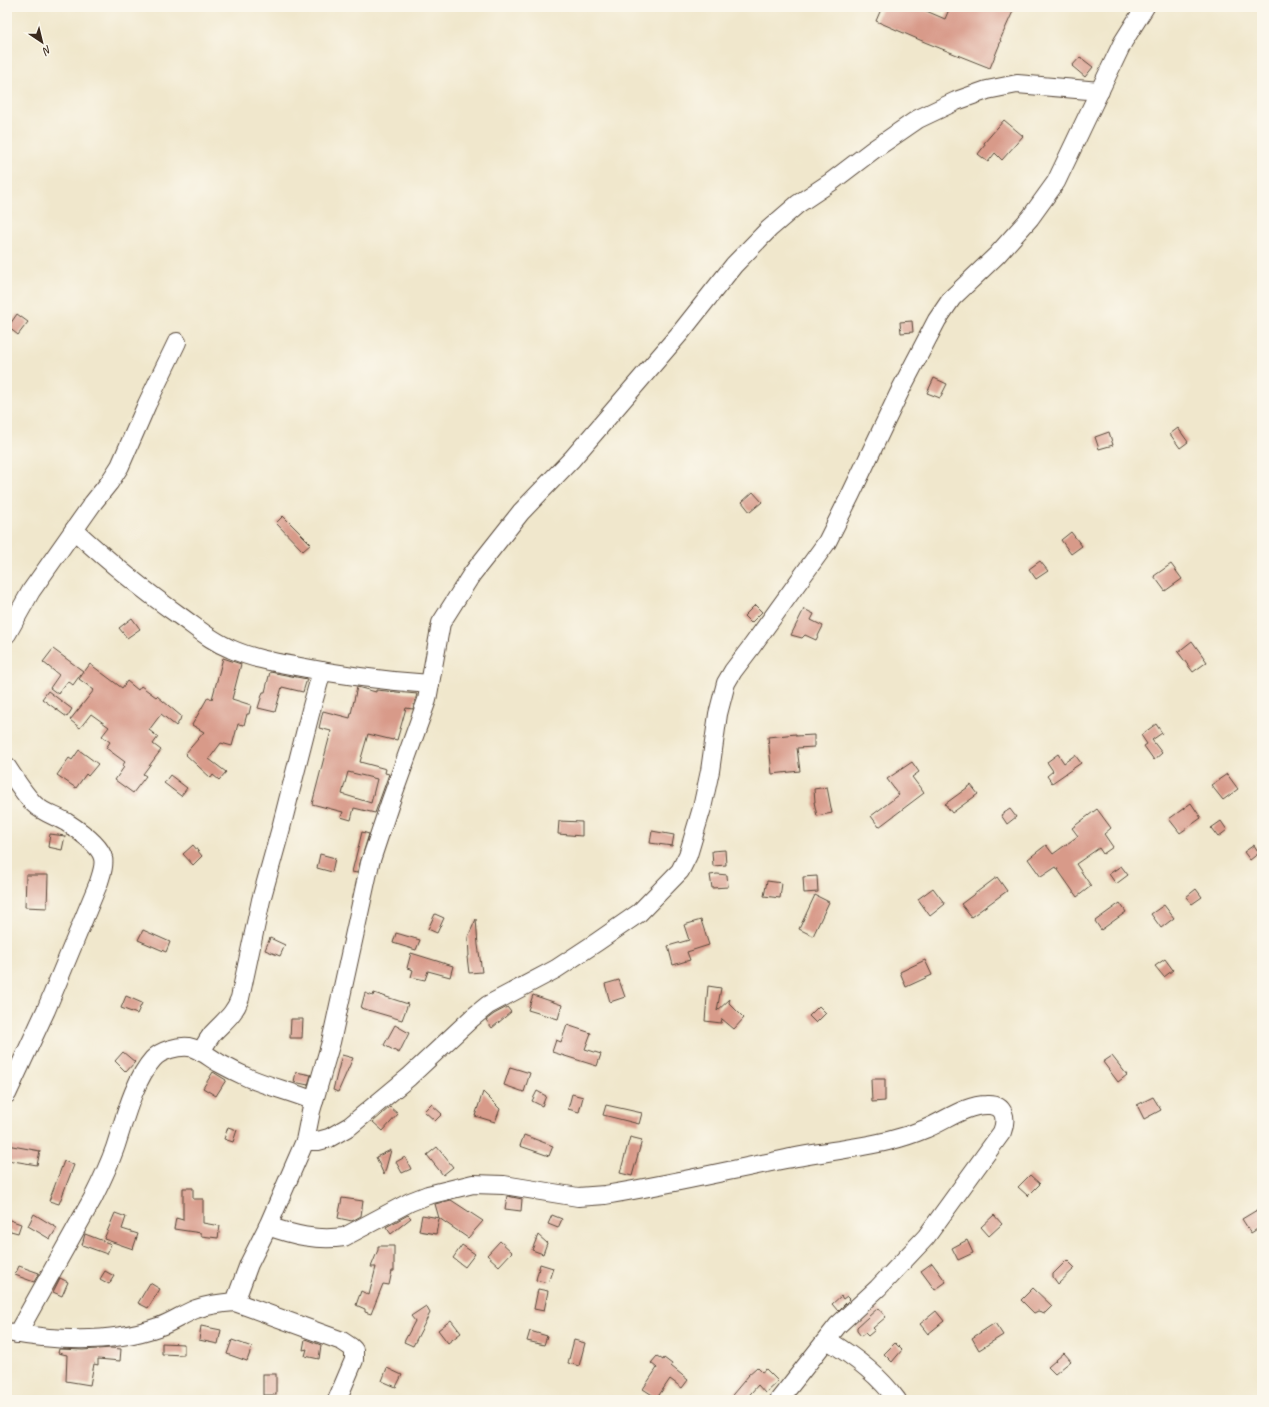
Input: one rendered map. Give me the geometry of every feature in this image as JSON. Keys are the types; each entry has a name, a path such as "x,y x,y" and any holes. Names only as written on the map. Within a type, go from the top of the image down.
{"street":[{"path":"305,1142 329,1138 350,1126 409,1077 488,1005 556,968 639,913 680,871 688,856 702,808 710,771 718,714 726,683 733,671 827,542 874,449 901,388 937,320 952,298 997,254 1030,218 1056,182 1123,42 1145,7"},
{"path":"235,1302 249,1264 268,1226 305,1142 311,1111 331,1042 370,863 395,789 428,700 441,623 472,574 521,512 577,454 681,332 734,265 769,229 798,204 918,119 956,101 987,90 1017,84 1100,91"},
{"path":"7,634 31,591 120,466 177,342"},
{"path":"74,530 136,584 200,632 218,643 244,654 274,662 378,680 430,684"},
{"path":"201,1052 213,1033 236,1009 240,998 261,900 322,671"},
{"path":"7,766 21,788 34,804 66,822 89,839 98,848 103,857 104,865 99,882 46,1010 7,1094"},
{"path":"314,1101 299,1094 251,1079 190,1047 171,1049 162,1052 154,1058 148,1066 132,1098 94,1198 12,1333 85,1339 123,1336 158,1327 196,1309 209,1305 235,1302 342,1341 351,1347 354,1350 354,1360 337,1400"},
{"path":"268,1226 290,1234 314,1238 344,1237 410,1202 428,1195 473,1184 504,1185 578,1197 612,1194 796,1157 881,1142 925,1129 971,1108 988,1104 999,1108 1005,1119 1005,1125 1002,1132 935,1227 878,1288 838,1325 779,1400"},
{"path":"826,1340 844,1350 880,1378 897,1400"}],"building":[{"path":"882,7 926,7 924,10 945,19 950,7 1015,7 1000,40 1001,41 990,68 876,21"},
{"path":"1080,57 1093,67 1085,77 1072,66"},
{"path":"1004,120 1023,136 1002,160 995,153 988,162 978,154 985,145 984,143"},
{"path":"17,314 28,322 18,335 8,327"},
{"path":"912,321 913,332 901,333 900,322"},
{"path":"934,378 947,384 940,398 927,393"},
{"path":"1178,428 1188,442 1180,448 1170,434"},
{"path":"1109,432 1113,445 1099,449 1095,437"},
{"path":"753,492 762,502 750,512 742,502"},
{"path":"283,516 311,544 303,551 276,523"},
{"path":"1071,532 1082,546 1071,554 1061,540"},
{"path":"1040,561 1048,571 1036,579 1029,569"},
{"path":"1171,564 1182,579 1165,591 1154,576"},
{"path":"755,605 762,612 751,623 744,616"},
{"path":"804,609 814,614 811,620 823,626 816,640 805,635 802,638 791,635"},
{"path":"132,618 140,629 127,638 119,628"},
{"path":"1192,641 1207,662 1193,672 1178,652"},
{"path":"53,649 83,671 73,685 68,681 58,694 50,688 59,675 43,662"},
{"path":"223,658 241,664 232,699 251,705 244,725 238,724 232,746 221,743 209,759 226,772 219,780 213,775 211,778 185,754 204,732 192,725 208,697 212,699"},
{"path":"90,664 122,688 127,681 138,690 141,686 156,697 157,696 181,716 176,726 161,714 149,730 158,737 153,744 161,750 143,774 146,776 133,793 115,780 124,767 122,766 125,762 106,748 110,742 102,736 109,727 91,714 80,728 70,720 94,690 79,679"},
{"path":"270,672 307,679 303,692 282,687 275,712 258,708 263,692 265,692"},
{"path":"357,687 376,692 376,690 417,694 413,709 406,708 397,740 368,734 360,762 386,769 385,773 389,774 375,813 354,808 351,820 341,817 343,812 312,804 331,731 319,728 323,711 350,718","holes":["348,772 377,779 371,803 342,794"]},
{"path":"48,691 72,709 67,717 42,699"},
{"path":"1156,724 1162,733 1152,740 1162,753 1154,760 1144,746 1147,744 1141,735"},
{"path":"796,734 796,736 814,735 814,747 797,748 800,771 772,774 768,737"},
{"path":"79,750 98,764 88,776 86,774 76,788 57,775 69,758 72,760"},
{"path":"1058,754 1064,763 1075,755 1081,763 1052,783 1047,776 1053,771 1047,762"},
{"path":"912,762 919,772 912,777 924,793 879,827 871,816 899,795 887,779"},
{"path":"1227,774 1238,789 1223,800 1211,785"},
{"path":"170,775 187,788 181,796 164,783"},
{"path":"971,785 978,794 952,813 945,804"},
{"path":"827,787 832,813 817,816 814,802 814,789"},
{"path":"1191,803 1201,818 1180,833 1169,819"},
{"path":"1010,809 1016,817 1007,824 1001,815"},
{"path":"1097,809 1111,828 1104,834 1113,847 1103,854 1099,848 1076,864 1091,886 1077,897 1056,867 1041,877 1028,859 1046,845 1053,854 1078,836 1072,828"},
{"path":"559,821 582,822 582,836 558,834"},
{"path":"1221,821 1227,830 1218,837 1211,828"},
{"path":"652,831 674,835 672,846 650,843"},
{"path":"362,832 369,834 357,873 352,872"},
{"path":"50,834 65,836 62,850 48,847"},
{"path":"193,845 202,856 193,865 183,854"},
{"path":"1254,845 1259,853 1250,860 1244,852"},
{"path":"725,850 726,865 713,866 712,851"},
{"path":"320,854 335,858 332,872 317,868"},
{"path":"1121,866 1128,875 1116,884 1109,874"},
{"path":"26,875 48,875 47,908 25,907"},
{"path":"710,875 727,875 728,887 712,888"},
{"path":"817,876 818,892 804,893 803,877"},
{"path":"997,877 1007,891 971,917 961,904"},
{"path":"767,881 782,883 780,898 764,896"},
{"path":"933,888 945,904 930,916 918,899"},
{"path":"1196,889 1202,897 1192,904 1186,897"},
{"path":"815,895 829,902 813,936 799,929"},
{"path":"1120,903 1126,912 1101,930 1095,921"},
{"path":"1164,905 1174,918 1161,928 1151,914"},
{"path":"435,914 444,918 437,933 428,929"},
{"path":"476,919 482,972 469,973 467,957 469,956 468,937"},
{"path":"701,920 709,945 687,952 690,960 673,965 668,946 689,940 684,925"},
{"path":"143,930 170,942 166,952 138,940"},
{"path":"396,933 420,940 416,950 393,943"},
{"path":"270,938 285,945 280,956 265,950"},
{"path":"411,953 453,966 450,977 428,971 425,980 411,977 413,970 407,968"},
{"path":"1165,959 1173,970 1164,977 1155,966"},
{"path":"925,960 932,975 906,987 900,972"},
{"path":"619,980 625,997 610,1002 605,984"},
{"path":"708,986 721,988 717,1011 730,999 729,1003 744,1018 734,1029 722,1019 721,1023 705,1021"},
{"path":"365,993 373,996 374,993 408,1004 402,1020 361,1008"},
{"path":"533,995 562,1005 558,1019 528,1010"},
{"path":"126,996 142,1003 137,1014 121,1008"},
{"path":"819,1006 826,1013 816,1023 809,1016"},
{"path":"507,1007 511,1012 492,1028 486,1020"},
{"path":"291,1019 303,1019 302,1038 290,1038"},
{"path":"395,1025 409,1033 399,1053 384,1045"},
{"path":"567,1025 591,1033 585,1049 601,1054 597,1066 552,1052 556,1040 561,1042"},
{"path":"123,1052 135,1062 126,1072 115,1061"},
{"path":"342,1055 353,1058 338,1092 333,1090"},
{"path":"1112,1056 1127,1075 1118,1082 1103,1062"},
{"path":"510,1067 530,1073 524,1092 504,1085"},
{"path":"213,1072 226,1080 216,1096 203,1088"},
{"path":"296,1072 311,1075 308,1085 294,1082"},
{"path":"871,1079 885,1079 885,1101 872,1102"},
{"path":"537,1091 546,1096 542,1106 532,1101"},
{"path":"483,1092 500,1109 495,1122 475,1116"},
{"path":"572,1094 583,1097 579,1112 568,1109"},
{"path":"1153,1097 1161,1110 1144,1119 1137,1105"},
{"path":"431,1104 442,1114 435,1121 424,1111"},
{"path":"606,1105 642,1113 639,1124 603,1115"},
{"path":"390,1107 398,1114 383,1131 373,1122"},
{"path":"228,1127 237,1130 233,1142 224,1139"},
{"path":"524,1135 553,1146 549,1156 520,1146"},
{"path":"630,1137 642,1140 632,1176 620,1173"},
{"path":"7,1145 40,1151 37,1165 7,1160"},
{"path":"437,1147 453,1167 443,1175 427,1155"},
{"path":"391,1150 384,1175 376,1157"},
{"path":"405,1157 411,1169 402,1173 396,1162"},
{"path":"64,1161 74,1165 59,1204 49,1201"},
{"path":"1030,1175 1040,1184 1028,1196 1018,1187"},
{"path":"183,1188 193,1188 193,1199 203,1199 203,1223 220,1226 218,1238 201,1236 201,1233 174,1229 176,1218 183,1220"},
{"path":"507,1196 522,1199 521,1211 505,1209"},
{"path":"342,1198 363,1201 361,1216 352,1221 338,1218"},
{"path":"451,1200 483,1221 468,1238 439,1218 435,1204"},
{"path":"1262,1207 1262,1226 1251,1233 1242,1219"},
{"path":"115,1213 126,1217 122,1229 138,1234 133,1249 104,1239"},
{"path":"34,1214 57,1228 50,1239 28,1226"},
{"path":"408,1215 411,1218 391,1234 386,1227"},
{"path":"422,1215 439,1218 436,1234 419,1231"},
{"path":"552,1215 562,1219 558,1228 548,1224"},
{"path":"994,1215 1002,1224 989,1236 981,1227"},
{"path":"7,1219 21,1224 18,1233 7,1230"},
{"path":"85,1234 111,1244 107,1254 82,1245"},
{"path":"538,1235 547,1243 543,1254 532,1250"},
{"path":"967,1240 973,1253 958,1260 952,1248"},
{"path":"500,1241 512,1252 499,1266 487,1255"},
{"path":"462,1245 475,1254 465,1267 453,1258"},
{"path":"378,1246 394,1246 394,1271 392,1271 389,1285 383,1284 371,1314 365,1312 365,1309 356,1305 361,1291 369,1295 376,1267 371,1267 378,1250"},
{"path":"1067,1260 1075,1268 1058,1284 1053,1277 1053,1274"},
{"path":"932,1263 946,1282 935,1290 921,1271"},
{"path":"540,1264 553,1268 548,1283 536,1280"},
{"path":"19,1266 39,1273 34,1282 15,1275"},
{"path":"105,1271 114,1276 109,1284 100,1279"},
{"path":"60,1278 68,1282 62,1296 53,1292"},
{"path":"150,1283 160,1289 148,1308 138,1303"},
{"path":"1033,1288 1052,1306 1045,1313 1038,1311 1034,1313 1021,1300"},
{"path":"538,1289 548,1291 544,1311 534,1309"},
{"path":"841,1296 843,1299 847,1296 850,1299 838,1311 832,1304"},
{"path":"426,1306 430,1313 413,1346 404,1342 415,1321 411,1316"},
{"path":"878,1308 886,1317 873,1328 875,1330 868,1336 865,1333 861,1336 857,1331 857,1327"},
{"path":"936,1311 944,1321 928,1334 920,1324"},
{"path":"451,1320 461,1333 448,1343 438,1330"},
{"path":"995,1323 1003,1335 979,1350 972,1338"},
{"path":"201,1326 221,1330 218,1344 199,1340"},
{"path":"530,1331 547,1336 544,1345 527,1341"},
{"path":"305,1339 321,1345 319,1359 305,1356 307,1349 303,1350"},
{"path":"232,1340 252,1347 247,1361 227,1354"},
{"path":"574,1340 585,1343 579,1366 568,1363"},
{"path":"162,1343 184,1344 184,1355 162,1354"},
{"path":"895,1343 902,1350 892,1362 884,1354"},
{"path":"111,1348 121,1349 120,1361 98,1359 98,1365 94,1364 90,1385 66,1381 67,1355 58,1353 59,1349 83,1350"},
{"path":"1064,1353 1071,1361 1055,1374 1048,1367"},
{"path":"657,1356 663,1360 664,1358 672,1364 671,1366 688,1380 682,1388 670,1379 657,1398 643,1389 657,1368 651,1363"},
{"path":"757,1367 762,1372 766,1369 778,1381 765,1393 758,1385 745,1400 728,1400 748,1375"},
{"path":"387,1368 402,1375 396,1387 382,1381"},
{"path":"263,1374 276,1374 276,1395 263,1395"}]}
